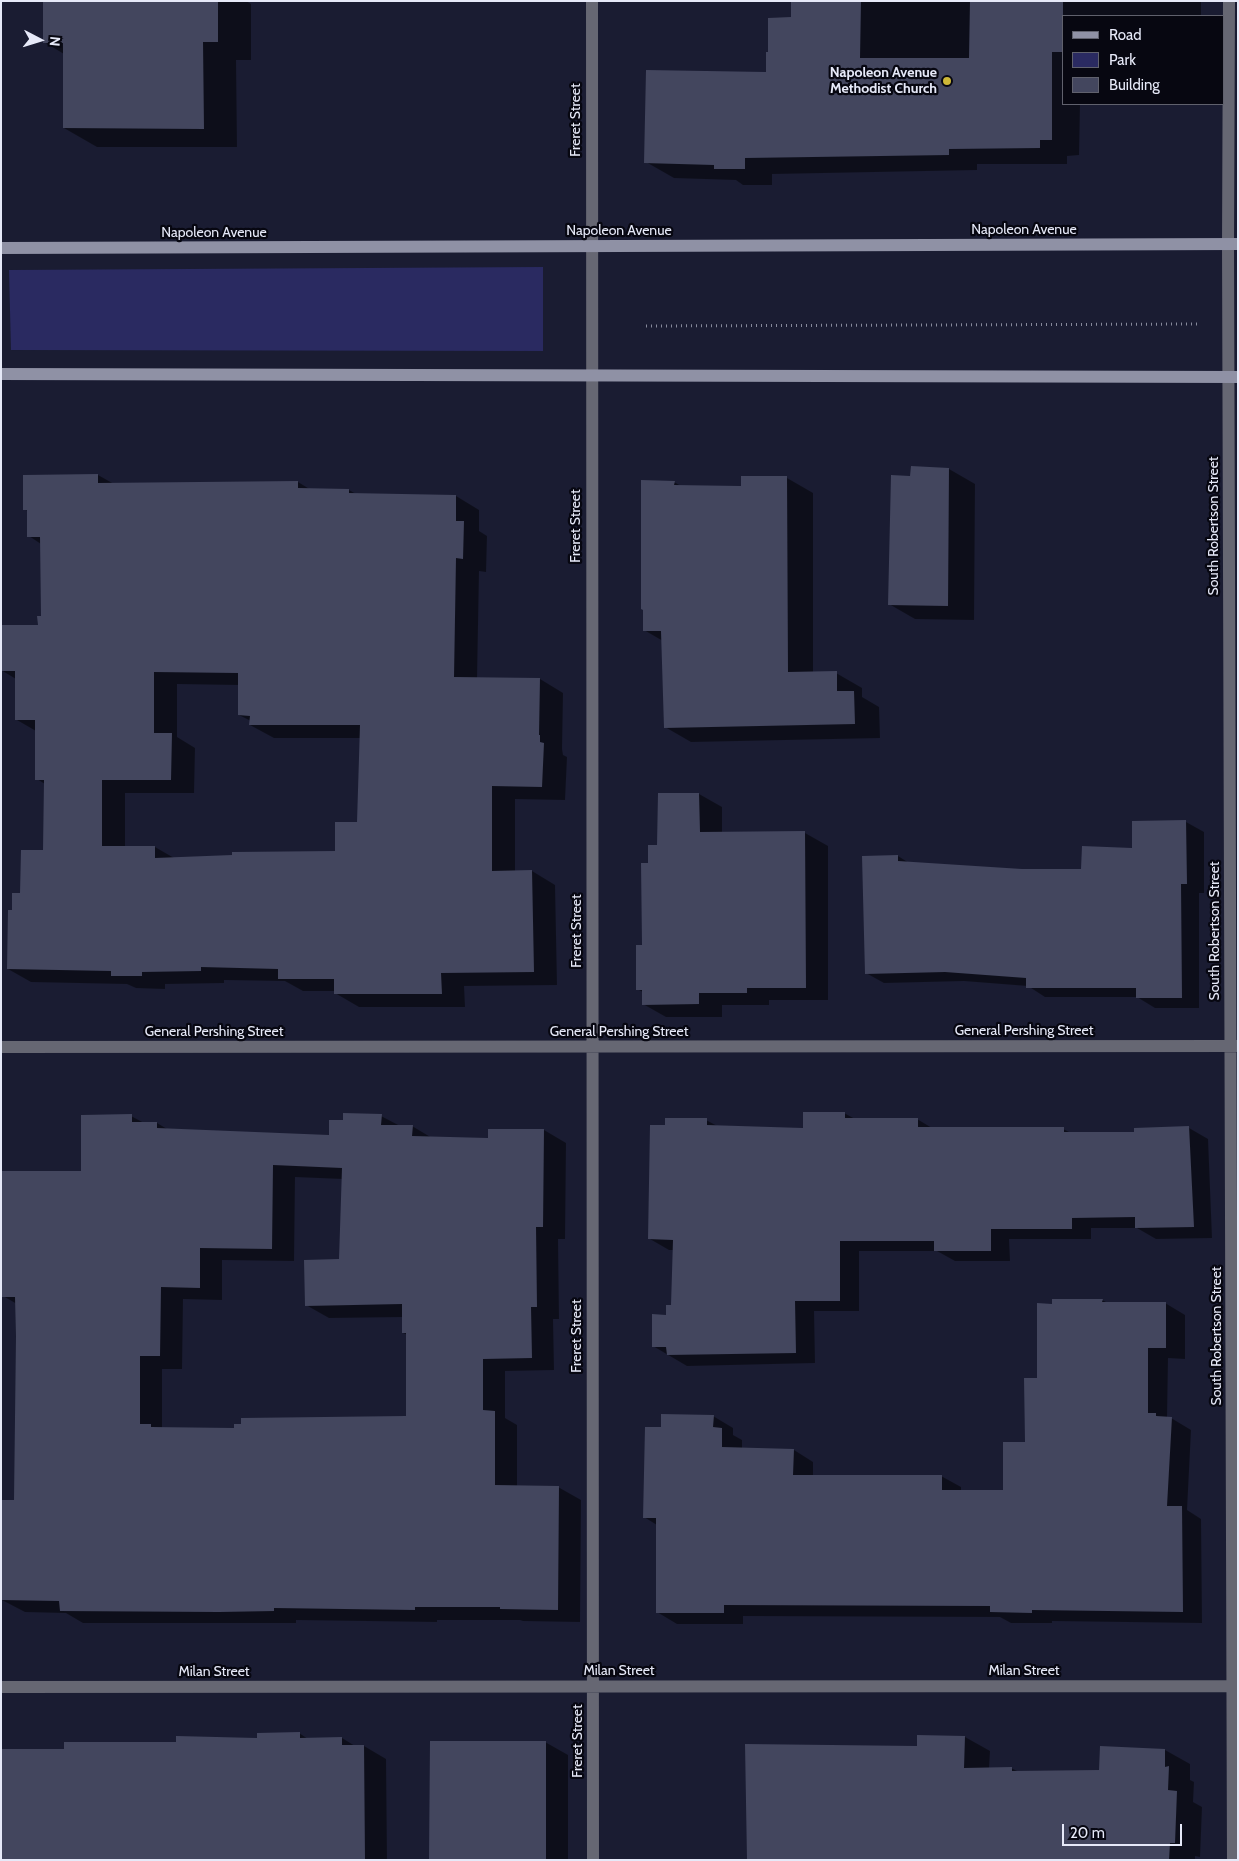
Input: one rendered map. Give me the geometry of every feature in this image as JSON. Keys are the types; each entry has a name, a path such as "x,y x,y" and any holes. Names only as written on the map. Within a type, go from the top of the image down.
{"main road":[{"name":"Napoleon Avenue","path":"1,248 1233,244"},
{"path":"1,374 1233,377"}],"street":[{"name":"Freret Street","path":"592,1 593,1860"},
{"name":"South Robertson Street","path":"1229,1 1233,244 1234,1860"},
{"name":"General Pershing Street","path":"1,1047 1234,1046"},
{"name":"Milan Street","path":"1,1687 1235,1686"}],"path":[{"path":"646,326 1198,324"}],"green space":[{"path":"543,267 543,351 11,350 9,270"}],"building":[{"path":"43,1 218,1 218,42 203,42 204,129 63,128 63,43 43,43"},
{"path":"791,1 861,1 860,58 969,58 970,1 1063,1 1062,52 1052,52 1052,140 1040,140 1040,148 949,149 949,155 745,158 745,169 714,169 714,165 644,163 646,70 766,72 768,18 791,17"},
{"path":"911,466 949,468 948,606 888,605 891,475 910,476"},
{"path":"98,474 98,483 298,481 298,488 349,489 349,493 456,495 456,521 464,521 463,559 456,558 454,677 540,678 539,735 540,742 544,743 542,787 492,786 492,871 532,870 534,972 441,973 442,994 334,994 334,979 278,979 278,969 201,967 201,971 142,972 142,976 111,976 111,971 7,969 8,910 12,910 12,893 20,893 21,850 43,850 44,780 35,780 35,720 15,720 15,671 1,671 1,625 38,625 37,616 41,616 40,537 27,537 27,510 23,510 23,475","holes":["154,672 238,673 238,715 250,716 249,725 360,725 357,822 335,822 335,851 232,852 232,855 155,858 155,846 102,846 102,780 171,780 172,733 154,733"]},
{"path":"741,476 787,476 788,672 837,671 837,691 854,691 855,724 664,728 661,631 643,631 643,610 641,609 641,480 675,481 674,485 741,486"},
{"path":"658,793 699,793 700,832 805,831 806,988 747,988 747,993 699,993 699,1004 642,1005 642,990 636,990 636,945 642,945 641,863 648,863 648,845 657,845"},
{"path":"1186,820 1187,884 1181,884 1182,998 1136,998 1136,988 1026,988 1026,978 945,972 865,974 862,856 898,855 898,861 1022,869 1081,869 1082,846 1132,848 1132,821"},
{"path":"803,1112 845,1112 845,1118 918,1118 918,1127 1064,1127 1064,1132 1134,1132 1134,1128 1189,1126 1194,1227 1135,1228 1135,1217 1072,1218 1072,1229 991,1229 991,1251 934,1251 934,1241 840,1241 840,1301 795,1301 796,1353 667,1355 666,1347 652,1347 652,1314 666,1315 666,1305 671,1305 673,1240 648,1239 650,1125 665,1125 665,1118 707,1118 707,1125 803,1128"},
{"path":"343,1113 382,1114 381,1125 413,1125 412,1136 488,1138 488,1129 544,1129 543,1227 536,1227 537,1307 531,1307 532,1358 483,1359 483,1410 495,1411 495,1485 559,1486 558,1610 500,1609 500,1607 415,1607 415,1610 274,1608 274,1611 219,1612 60,1611 59,1601 1,1600 1,1500 14,1500 16,1336 15,1297 2,1297 1,1291 1,1171 81,1171 81,1115 132,1114 132,1122 157,1122 157,1128 329,1135 329,1120 343,1120","holes":["273,1165 342,1168 339,1259 304,1260 305,1306 402,1304 402,1333 406,1333 406,1416 241,1418 241,1424 234,1424 234,1428 151,1427 151,1424 140,1424 140,1356 160,1356 161,1287 200,1288 200,1248 272,1249"]},
{"path":"1052,1299 1103,1299 1102,1302 1166,1302 1166,1348 1148,1348 1148,1413 1156,1413 1156,1416 1172,1417 1167,1506 1182,1506 1183,1612 1032,1610 1032,1613 990,1612 990,1606 724,1605 724,1613 656,1613 656,1518 643,1518 645,1427 661,1427 661,1414 714,1415 713,1427 722,1428 722,1447 794,1449 793,1475 942,1475 942,1490 1003,1490 1003,1442 1025,1442 1024,1378 1037,1378 1037,1303 1052,1304"},
{"path":"300,1732 300,1738 342,1737 342,1745 364,1745 365,1860 1,1860 1,1749 64,1749 64,1742 176,1742 176,1736 257,1738 257,1733"},
{"path":"917,1735 965,1736 964,1768 1012,1767 1012,1771 1099,1770 1100,1746 1165,1749 1165,1767 1169,1766 1168,1790 1177,1791 1175,1843 1170,1843 1169,1860 747,1860 745,1744 917,1746"},
{"path":"430,1741 546,1741 546,1860 429,1860"}],"place":[{"name":"Napoleon Avenue Methodist Church","path":"947,81"}]}
